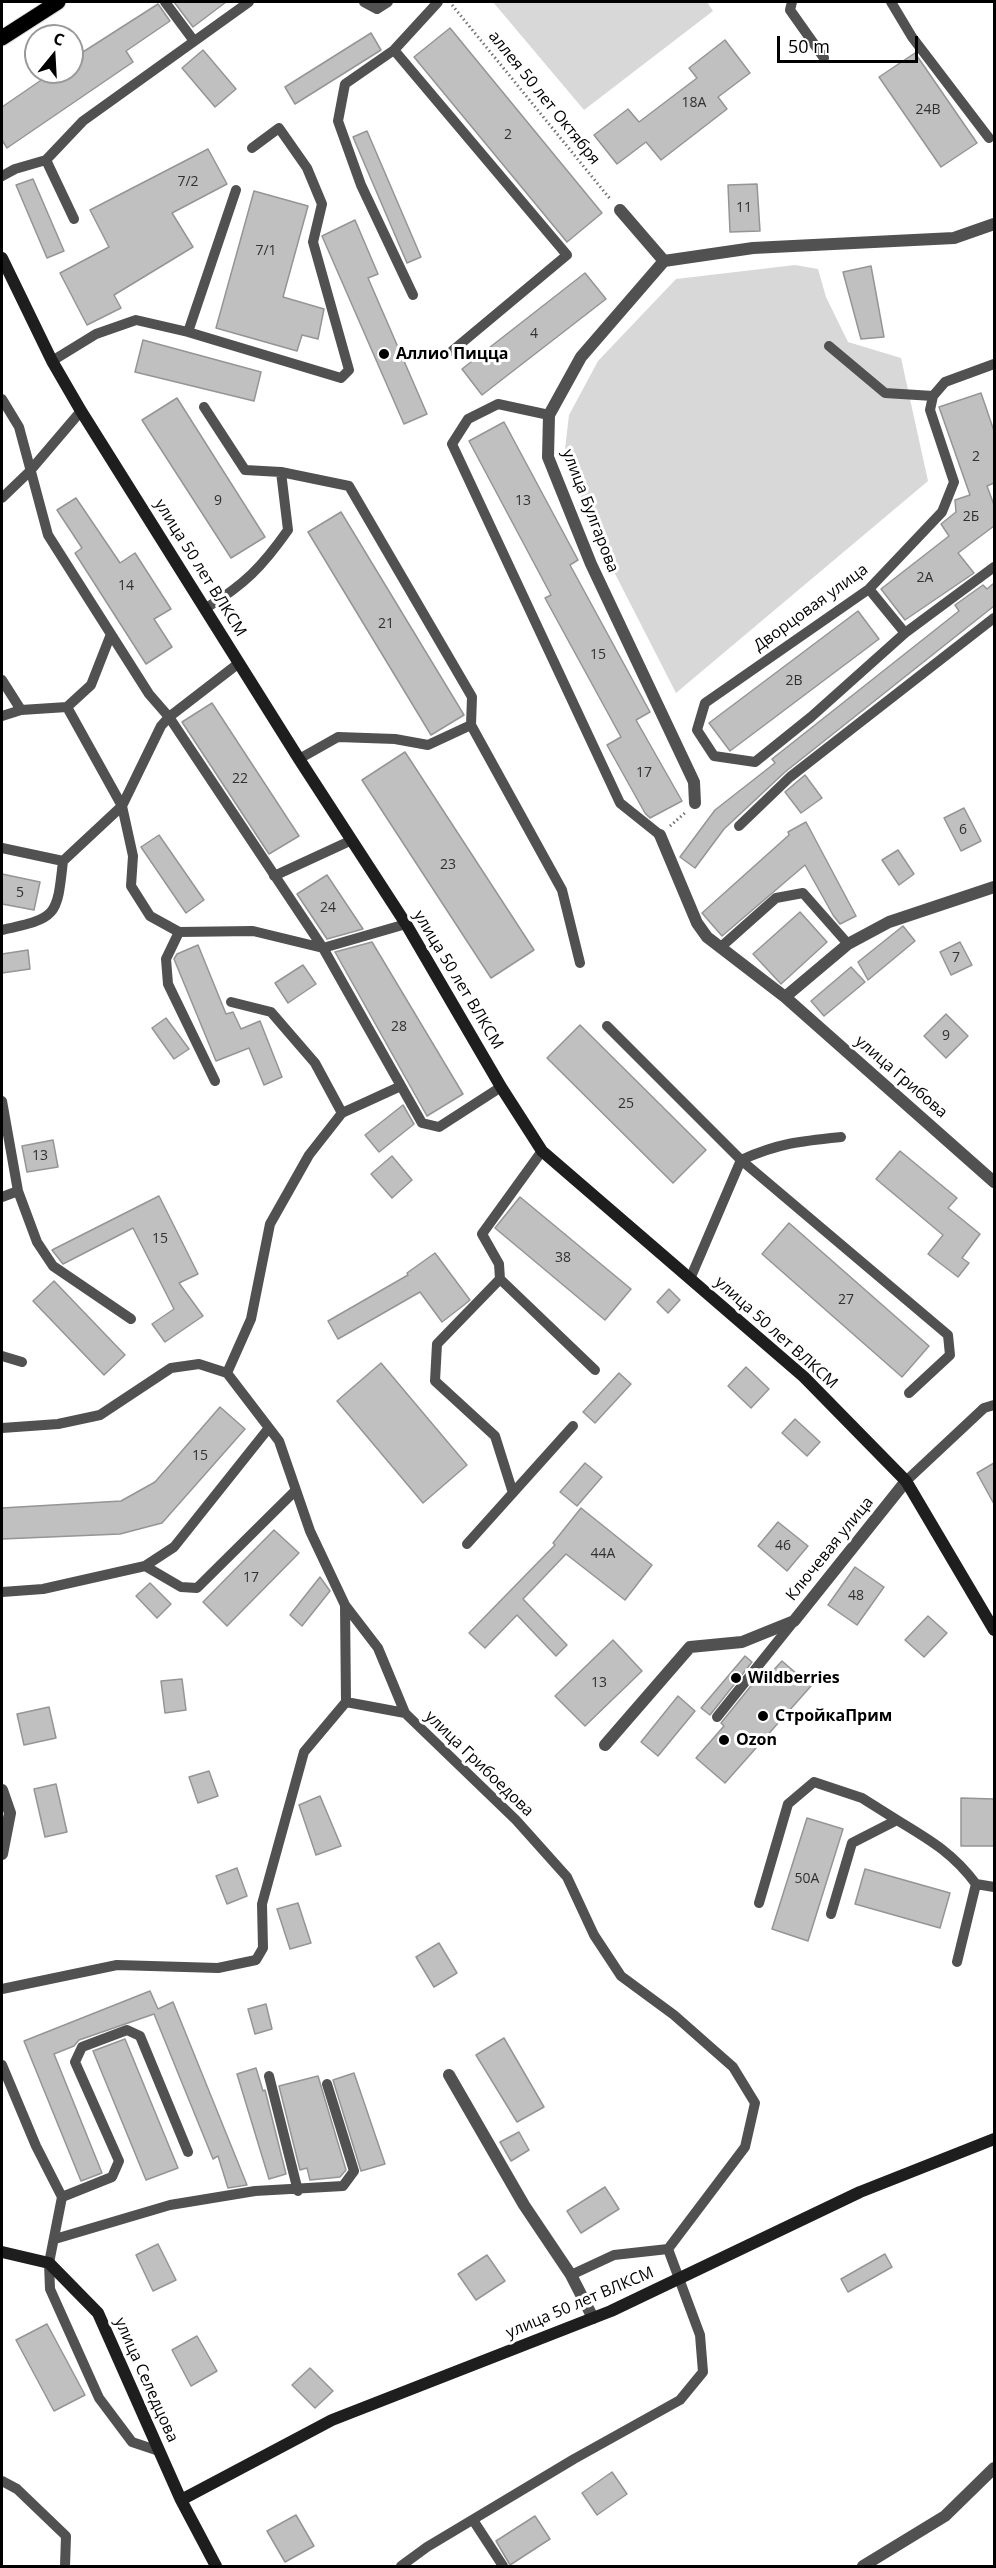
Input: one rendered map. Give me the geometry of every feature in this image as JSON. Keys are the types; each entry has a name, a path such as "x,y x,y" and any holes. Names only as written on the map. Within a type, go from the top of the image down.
{"main road":[{"path":"2,38 58,2"}],"street":[{"path":"620,210 664,261 753,248 954,238 994,224"},
{"name":"улица 50 лет ВЛКСМ","path":"2,258 52,361 81,411 299,759 406,924 501,1087 542,1151 804,1377 906,1481 994,1630"},
{"name":"улица Булгарова","path":"664,261 581,357 549,416 548,458 591,564 694,782 695,803"},
{"path":"660,835 697,923 707,936 722,946"},
{"path":"785,997 848,944 889,922 994,887"},
{"name":"улица Грибова","path":"722,946 785,997 994,1182"},
{"name":"Ключевая улица","path":"605,1745 690,1647 742,1642 794,1621 906,1481"},
{"path":"2,1790 10,1813 2,1854"},
{"path":"449,2075 524,2205 571,2275 593,2318"},
{"name":"улица 50 лет ВЛКСМ","path":"181,2500 332,2420 593,2318 860,2192 994,2139"},
{"path":"2,2252 49,2263"},
{"name":"улица Селедцова","path":"49,2263 98,2313 181,2500 216,2566"},
{"path":"863,2566 937,2522 994,2468"}],"lane":[{"path":"165,2 194,41"},
{"path":"2,176 46,160 83,121 249,2"},
{"path":"364,2 377,9 388,2"},
{"path":"413,295 361,185 338,121 345,84 394,50 438,2"},
{"path":"792,2 790,10 824,58"},
{"path":"891,2 912,37 989,138"},
{"path":"394,50 567,255 452,351"},
{"path":"52,361 96,334 136,320 188,332 341,378 349,369 313,242 322,204 308,168 279,129 252,148"},
{"path":"46,160 74,219"},
{"path":"188,332 236,190"},
{"path":"829,346 885,393 933,396 945,382 994,364"},
{"name":"Дворцовая улица","path":"905,633 811,717 755,762 714,756 697,730 705,703 869,589 942,512 954,482 930,410 933,396"},
{"path":"2,399 19,427 29,472 48,535 149,694 169,717 323,948 422,1123 439,1126 501,1087"},
{"path":"549,416 498,404 468,419 452,444 620,803 660,835"},
{"path":"204,407 245,470 281,472 349,486 472,697 471,725 562,890 580,963"},
{"path":"2,498 29,472 81,411"},
{"path":"206,608 239,588 267,560 288,530 281,472"},
{"path":"869,589 905,633 994,567"},
{"path":"739,826 790,777 994,618"},
{"path":"2,716 21,710 67,707 91,684 111,634"},
{"path":"2,930 39,922 52,913 59,901 63,861 122,806 161,726 169,717 239,663"},
{"path":"2,680 21,710"},
{"path":"67,707 122,806 133,856 131,886 150,916 179,932 253,931 323,948 406,924"},
{"path":"299,759 338,737 395,739 428,745 471,725"},
{"path":"274,876 352,840"},
{"path":"2,848 63,861"},
{"path":"722,946 776,898 803,893 848,944"},
{"path":"179,932 166,959 168,984 216,1081"},
{"path":"231,1002 271,1012 315,1063 342,1113"},
{"path":"607,1026 741,1160 948,1335 950,1355 909,1392"},
{"path":"2,1428 58,1424 100,1415 171,1368 199,1364 227,1373 251,1319 270,1224 309,1155 342,1113 401,1086"},
{"path":"2,1101 18,1191 37,1242 53,1266 131,1320"},
{"path":"690,1279 741,1160 771,1147 799,1141 842,1137"},
{"path":"542,1151 482,1234 499,1264 500,1279 595,1370"},
{"path":"2,1197 18,1191"},
{"path":"500,1279 437,1344 435,1381 495,1436 513,1493"},
{"path":"2,1356 22,1362"},
{"name":"улица Грибоедова","path":"227,1373 279,1441 310,1531 345,1605 378,1648 405,1713 516,1820 567,1877 594,1935 621,1976 674,2015 733,2067 755,2103 745,2147 668,2249"},
{"path":"906,1481 984,1408 994,1405"},
{"path":"467,1544 573,1426"},
{"path":"2,1592 43,1589 145,1566 174,1547 268,1429"},
{"path":"145,1566 181,1587 198,1588 295,1491"},
{"path":"2,1989 117,1965 218,1968 255,1960 263,1948 262,1904 304,1752 346,1702 345,1605"},
{"path":"717,1717 794,1621"},
{"path":"346,1702 405,1713"},
{"path":"759,1903 788,1804 814,1782 862,1798 939,1845 959,1861 976,1884 994,1887"},
{"path":"831,1914 852,1843 897,1820"},
{"path":"957,1962 976,1884"},
{"path":"62,2198 112,2176 119,2161 75,2062 82,2047 127,2031 140,2036 188,2152"},
{"path":"2,2065 36,2146 62,2198 49,2263 50,2289 99,2398 132,2442 159,2451"},
{"path":"269,2076 298,2190"},
{"path":"55,2239 170,2205 255,2191 343,2186 354,2171 327,2084"},
{"path":"401,2566 427,2547 574,2459 680,2400 703,2372 700,2335 668,2249 614,2254 571,2275"},
{"path":"2,2481 17,2489 66,2536 65,2566"},
{"path":"473,2520 503,2566"}],"path":[{"name":"аллея 50 лет Октября","path":"449,2 620,210"},
{"path":"660,835 695,803"}],"shaded area":[{"path":"493,2 707,2 713,11 584,110"},
{"path":"795,265 818,269 826,297 848,342 901,358 928,481 676,693 609,562 564,458 569,415 598,361 676,279"}],"building":[{"path":"174,2 226,2 193,27"},
{"path":"158,4 170,21 126,51 133,62 7,148 2,140 2,107 36,84 84,84 84,51"},
{"path":"450,28 602,213 567,242 414,57"},
{"path":"371,33 381,50 295,104 285,87"},
{"path":"725,40 750,73 718,97 727,109 661,160 646,142 617,164 594,135 628,109 639,122 697,78 689,68"},
{"path":"203,50 236,89 215,107 182,68"},
{"path":"915,53 977,143 941,167 879,77"},
{"path":"367,131 421,257 407,263 353,137"},
{"path":"208,149 227,184 172,213 193,247 114,295 121,308 87,325 60,273 109,247 90,210"},
{"path":"33,179 64,251 47,258 16,185"},
{"path":"757,184 760,231 730,232 728,185"},
{"path":"254,191 308,206 283,297 324,309 318,339 302,335 297,351 216,328"},
{"path":"355,220 378,274 368,278 427,414 404,424 322,236"},
{"path":"871,266 884,337 861,339 843,272"},
{"path":"585,273 606,299 482,395 462,369"},
{"path":"143,340 261,372 254,401 135,372"},
{"path":"981,393 994,431 994,483 987,486 994,505 994,526 958,553 974,573 905,620 881,589 949,536 941,524 956,512 955,500 970,495 939,407"},
{"path":"177,398 265,537 231,558 142,420"},
{"path":"504,422 578,560 570,565 650,712 636,720 682,801 650,818 607,745 621,737 545,598 551,595 469,441"},
{"path":"76,498 120,563 135,553 171,609 154,619 172,647 146,664 75,553 82,548 57,510"},
{"path":"341,512 464,715 431,735 308,532"},
{"path":"994,583 994,606 785,772 724,829 695,868 680,857 715,810 775,763 772,759 959,611 955,605 983,585 987,589"},
{"path":"858,611 879,639 730,751 709,723"},
{"path":"212,703 299,836 269,854 182,722"},
{"path":"405,752 534,950 491,978 362,780"},
{"path":"805,775 822,798 801,813 785,792"},
{"path":"964,808 981,841 961,851 944,818"},
{"path":"806,822 856,916 840,924 805,865 722,936 702,913 789,835 788,832"},
{"path":"159,835 204,900 186,913 141,847"},
{"path":"898,850 914,874 899,885 882,860"},
{"path":"2,874 40,882 34,910 2,904"},
{"path":"327,875 363,929 327,939 297,894"},
{"path":"800,912 827,942 781,984 753,954"},
{"path":"903,926 915,941 868,980 858,962"},
{"path":"372,942 463,1094 427,1116 335,952"},
{"path":"960,942 972,965 951,975 940,952"},
{"path":"198,945 226,1014 233,1012 241,1029 260,1021 282,1077 264,1085 249,1048 216,1061 174,959 177,954"},
{"path":"28,950 30,969 2,973 2,954"},
{"path":"303,965 316,984 288,1003 275,983"},
{"path":"851,967 865,982 824,1016 811,1001"},
{"path":"946,1014 968,1036 946,1058 924,1036"},
{"path":"166,1018 189,1049 174,1059 152,1028"},
{"path":"580,1025 706,1150 673,1183 547,1058"},
{"path":"403,1105 414,1124 379,1152 365,1135"},
{"path":"53,1140 58,1167 27,1172 22,1146"},
{"path":"900,1151 957,1198 948,1208 980,1234 962,1258 969,1263 958,1277 928,1254 943,1235 876,1179"},
{"path":"392,1156 412,1180 392,1198 371,1174"},
{"path":"159,1196 198,1274 179,1283 203,1316 165,1342 152,1324 174,1309 133,1228 63,1264 52,1250"},
{"path":"520,1197 631,1289 605,1320 495,1228"},
{"path":"789,1223 929,1346 902,1377 762,1254"},
{"path":"435,1253 470,1300 442,1322 420,1292 338,1339 328,1321 408,1275 407,1273"},
{"path":"54,1281 125,1355 104,1375 33,1301"},
{"path":"669,1289 680,1300 668,1313 657,1302"},
{"path":"381,1363 467,1465 423,1503 337,1401"},
{"path":"746,1367 769,1389 751,1408 728,1386"},
{"path":"619,1373 631,1384 595,1423 583,1412"},
{"path":"220,1407 245,1429 162,1523 120,1534 2,1539 2,1508 121,1501 155,1482"},
{"path":"795,1419 820,1442 807,1456 782,1433"},
{"path":"585,1463 602,1477 577,1506 560,1492"},
{"path":"994,1463 994,1504 977,1473"},
{"path":"581,1508 652,1565 625,1600 566,1554 523,1599 567,1645 556,1656 517,1615 485,1648 469,1633 555,1545 553,1543"},
{"path":"778,1522 808,1546 787,1571 758,1546"},
{"path":"274,1530 299,1553 227,1626 203,1602"},
{"path":"855,1567 884,1587 857,1625 828,1605"},
{"path":"320,1577 330,1591 302,1626 290,1615"},
{"path":"150,1583 171,1604 157,1618 136,1596"},
{"path":"928,1616 947,1633 924,1657 905,1640"},
{"path":"613,1640 642,1671 585,1726 555,1696"},
{"path":"745,1656 752,1662 710,1715 701,1708"},
{"path":"782,1661 811,1686 725,1783 696,1758 724,1726 721,1723 763,1671 768,1676"},
{"path":"182,1679 186,1710 165,1713 161,1681"},
{"path":"678,1696 695,1711 658,1756 641,1742"},
{"path":"49,1707 56,1738 24,1745 17,1714"},
{"path":"209,1771 218,1796 198,1803 189,1777"},
{"path":"56,1784 67,1832 45,1837 34,1789"},
{"path":"320,1796 341,1846 316,1855 299,1805"},
{"path":"961,1798 994,1799 994,1846 961,1846"},
{"path":"807,1818 843,1829 808,1941 772,1929"},
{"path":"237,1868 247,1896 227,1904 216,1876"},
{"path":"865,1869 950,1893 940,1928 855,1904"},
{"path":"298,1903 311,1943 290,1949 277,1909"},
{"path":"439,1943 457,1973 434,1987 416,1957"},
{"path":"150,1991 158,2009 173,2002 247,2185 228,2188 218,2156 213,2159 154,2014 79,2040 74,2046 54,2054 102,2173 81,2181 24,2041"},
{"path":"266,2004 272,2029 255,2034 248,2009"},
{"path":"504,2038 544,2107 517,2122 476,2055"},
{"path":"125,2039 178,2168 146,2180 93,2051"},
{"path":"256,2068 263,2091 265,2090 286,2174 269,2179 237,2074"},
{"path":"354,2073 385,2164 361,2171 333,2080"},
{"path":"318,2076 346,2170 340,2177 310,2180 307,2168 300,2170 279,2086"},
{"path":"519,2132 529,2150 511,2161 500,2142"},
{"path":"605,2187 619,2209 581,2233 567,2211"},
{"path":"158,2244 176,2280 153,2291 136,2255"},
{"path":"885,2254 892,2267 848,2292 841,2279"},
{"path":"487,2255 505,2281 476,2300 458,2274"},
{"path":"47,2324 85,2395 54,2411 16,2340"},
{"path":"197,2336 217,2371 191,2386 172,2350"},
{"path":"310,2368 333,2391 315,2408 292,2385"},
{"path":"612,2472 627,2494 597,2515 582,2493"},
{"path":"296,2515 314,2546 285,2562 267,2531"},
{"path":"535,2516 550,2539 510,2565 496,2541"}],"place":[{"name":"Аллио Пицца","path":"384,354"},
{"name":"Wildberries","path":"736,1678"},
{"name":"СтройкаПрим","path":"763,1716"},
{"name":"Ozon","path":"724,1740"}]}
